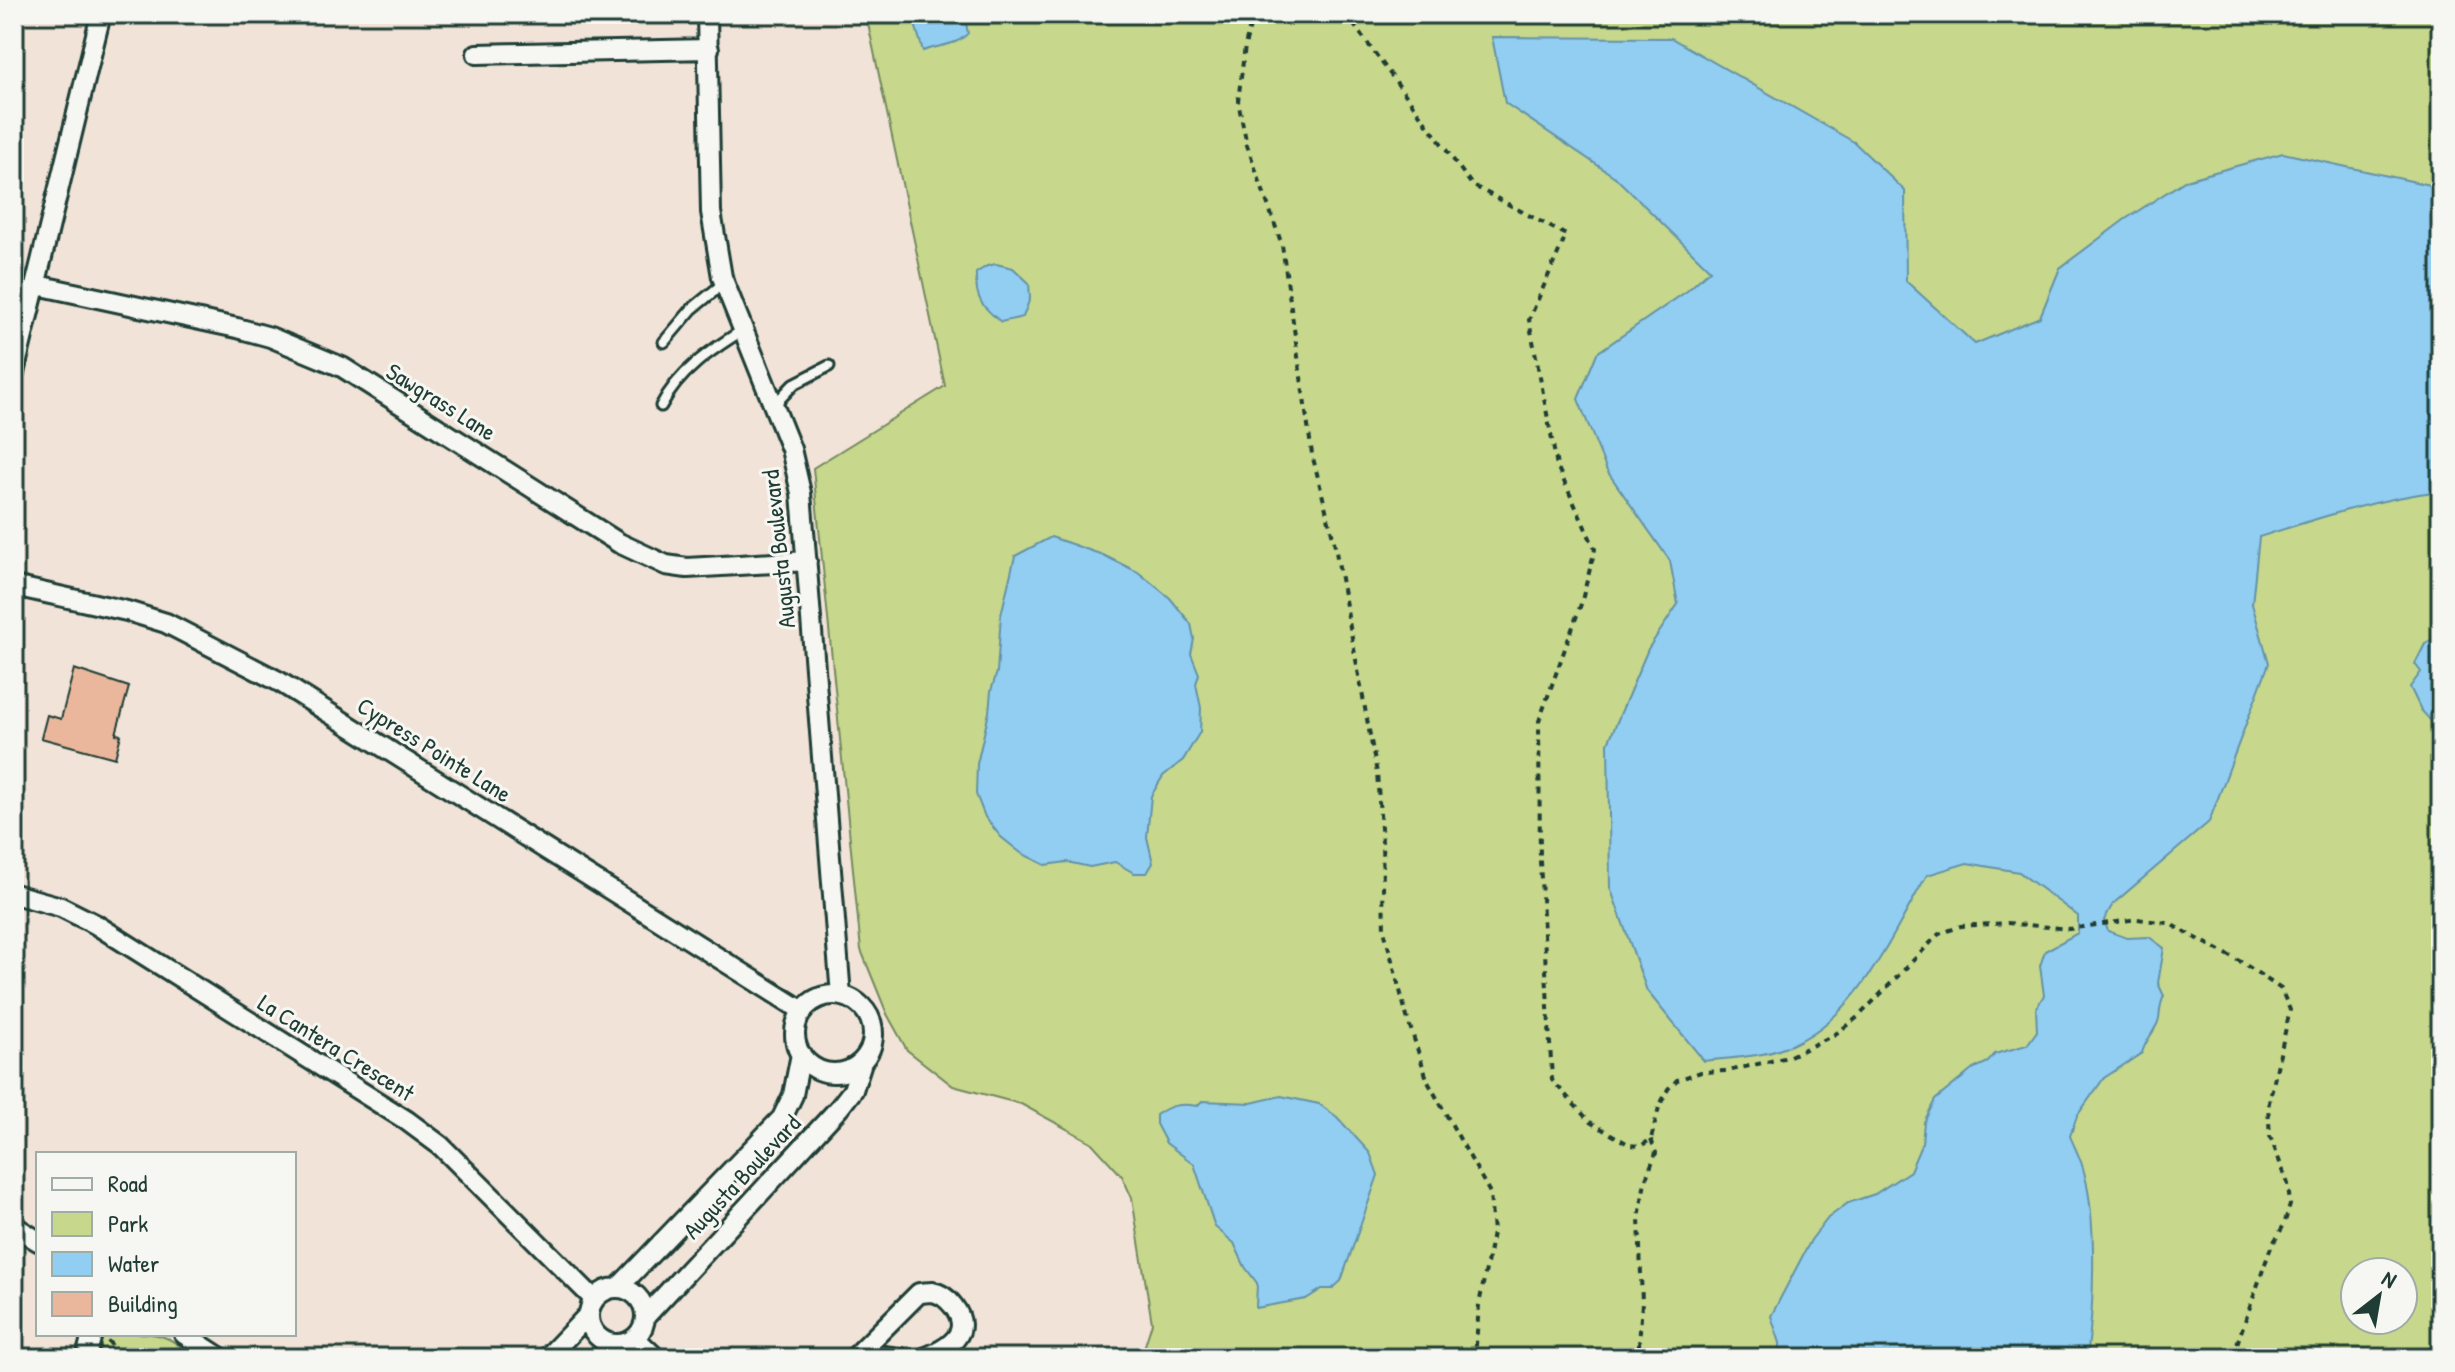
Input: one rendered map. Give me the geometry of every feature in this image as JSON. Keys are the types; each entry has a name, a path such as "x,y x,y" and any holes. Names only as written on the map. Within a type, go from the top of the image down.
{"street":[{"path":"14,373 101,14"},
{"name":"Augusta Boulevard","path":"707,14 711,212 724,283 791,449 801,493 841,996"},
{"path":"477,54 709,49"},
{"name":"Sawgrass Lane","path":"37,285 237,328 270,337 342,367 619,543 666,565 687,568 807,561"},
{"name":"Cypress Pointe Lane","path":"14,586 127,611 166,623 280,682 803,1011"},
{"name":"La Cantera Crescent","path":"14,894 61,907 95,924 406,1120 441,1146 591,1307"},
{"path":"841,996 852,1000 869,1017 873,1040 862,1062 850,1070 837,1073 810,1065 801,1054 795,1032 803,1011 820,998 841,996"},
{"name":"Augusta Boulevard","path":"618,1288 782,1118 793,1095 801,1054"},
{"name":"Augusta Boulevard","path":"645,1317 839,1108 853,1090 862,1062"},
{"path":"14,1226 36,1240"},
{"path":"547,1358 591,1307 609,1289 627,1290 640,1301 644,1325 635,1338 610,1351 593,1332 591,1307"},
{"path":"856,1356 919,1293 935,1292 949,1302 960,1316 961,1330 952,1343 924,1358"},
{"path":"86,1358 92,1336"},
{"path":"187,1336 221,1358"},
{"path":"635,1338 656,1358"},
{"path":"856,1356 900,1358"}],"lane":[{"path":"664,342 692,309 724,283"},
{"path":"661,406 669,391 695,363 743,330"},
{"path":"774,405 794,384 829,366"}],"path":[{"path":"1253,14 1245,46 1238,101 1247,145 1282,245 1312,454 1334,541 1377,773 1384,930 1428,1082 1490,1193 1493,1233 1479,1305 1475,1358"},
{"path":"1346,14 1472,185 1566,235 1529,320 1557,466 1595,549 1581,604 1539,721 1540,861 1552,1080 1590,1122 1630,1145 1641,1146 1651,1139"},
{"path":"1638,1358 1642,1303 1639,1218 1645,1181 1656,1153 1651,1139 1659,1107 1668,1089 1677,1080 1701,1072 1728,1071 1788,1057 1834,1035 1858,1017 1939,934 1961,926 2007,923 2069,929 2137,919 2168,923 2243,963 2281,989 2290,1010 2268,1107 2270,1136 2288,1184 2290,1205 2284,1225 2271,1247 2232,1358"}],"green space":[{"path":"866,14 2441,14 2441,1358 1141,1358 1152,1323 1132,1198 1122,1176 1091,1142 1021,1104 953,1086 907,1050 887,1014 861,950 813,468 945,386"},
{"path":"98,1336 161,1336 181,1347 190,1358 93,1358"}],"water":[{"path":"912,14 964,14 968,33 953,43 923,51"},
{"path":"1492,37 1671,38 1854,142 1905,191 1906,281 1975,344 2040,317 2060,268 2124,220 2186,180 2283,153 2441,190 2441,491 2372,504 2259,537 2252,604 2269,663 2209,822 2113,904 2104,920 2108,931 2127,938 2149,937 2164,948 2158,983 2164,996 2158,1022 2142,1053 2104,1078 2077,1116 2070,1136 2082,1165 2091,1209 2093,1287 2087,1358 1780,1358 1780,1343 1771,1316 1811,1240 1828,1218 1848,1203 1875,1194 1910,1171 1922,1143 1924,1122 1935,1100 1995,1054 2027,1045 2037,1031 2036,1009 2044,995 2040,966 2045,951 2078,933 2078,916 2019,872 1967,863 1927,875 1885,950 1852,998 1810,1035 1784,1048 1755,1055 1704,1061 1647,991 1610,887 1608,743 1648,649 1678,604 1670,561 1607,471 1578,399 1597,353 1687,291 1710,270 1615,177 1505,103"},
{"path":"996,264 1013,268 1029,283 1030,298 1023,317 1001,322 981,302 976,273"},
{"path":"1051,537 1103,555 1138,572 1170,598 1191,624 1194,639 1191,654 1199,674 1196,684 1201,708 1200,732 1183,760 1163,776 1151,796 1147,837 1153,863 1147,873 1134,873 1115,862 1090,867 1067,862 1045,865 1021,853 1001,837 985,817 976,794 977,764 997,672 1001,615 1015,556"},
{"path":"2434,638 2441,638 2441,732 2421,710 2410,687 2421,672 2415,664 2425,644"},
{"path":"1281,1096 1319,1104 1337,1117 1370,1153 1378,1175 1341,1281 1332,1289 1322,1289 1306,1299 1256,1308 1257,1283 1245,1267 1234,1243 1215,1227 1194,1164 1166,1143 1156,1124 1156,1115 1180,1105 1197,1106 1202,1101 1251,1103"}],"building":[{"path":"74,669 129,687 116,734 121,735 115,758 41,738 47,715 61,719"}]}
